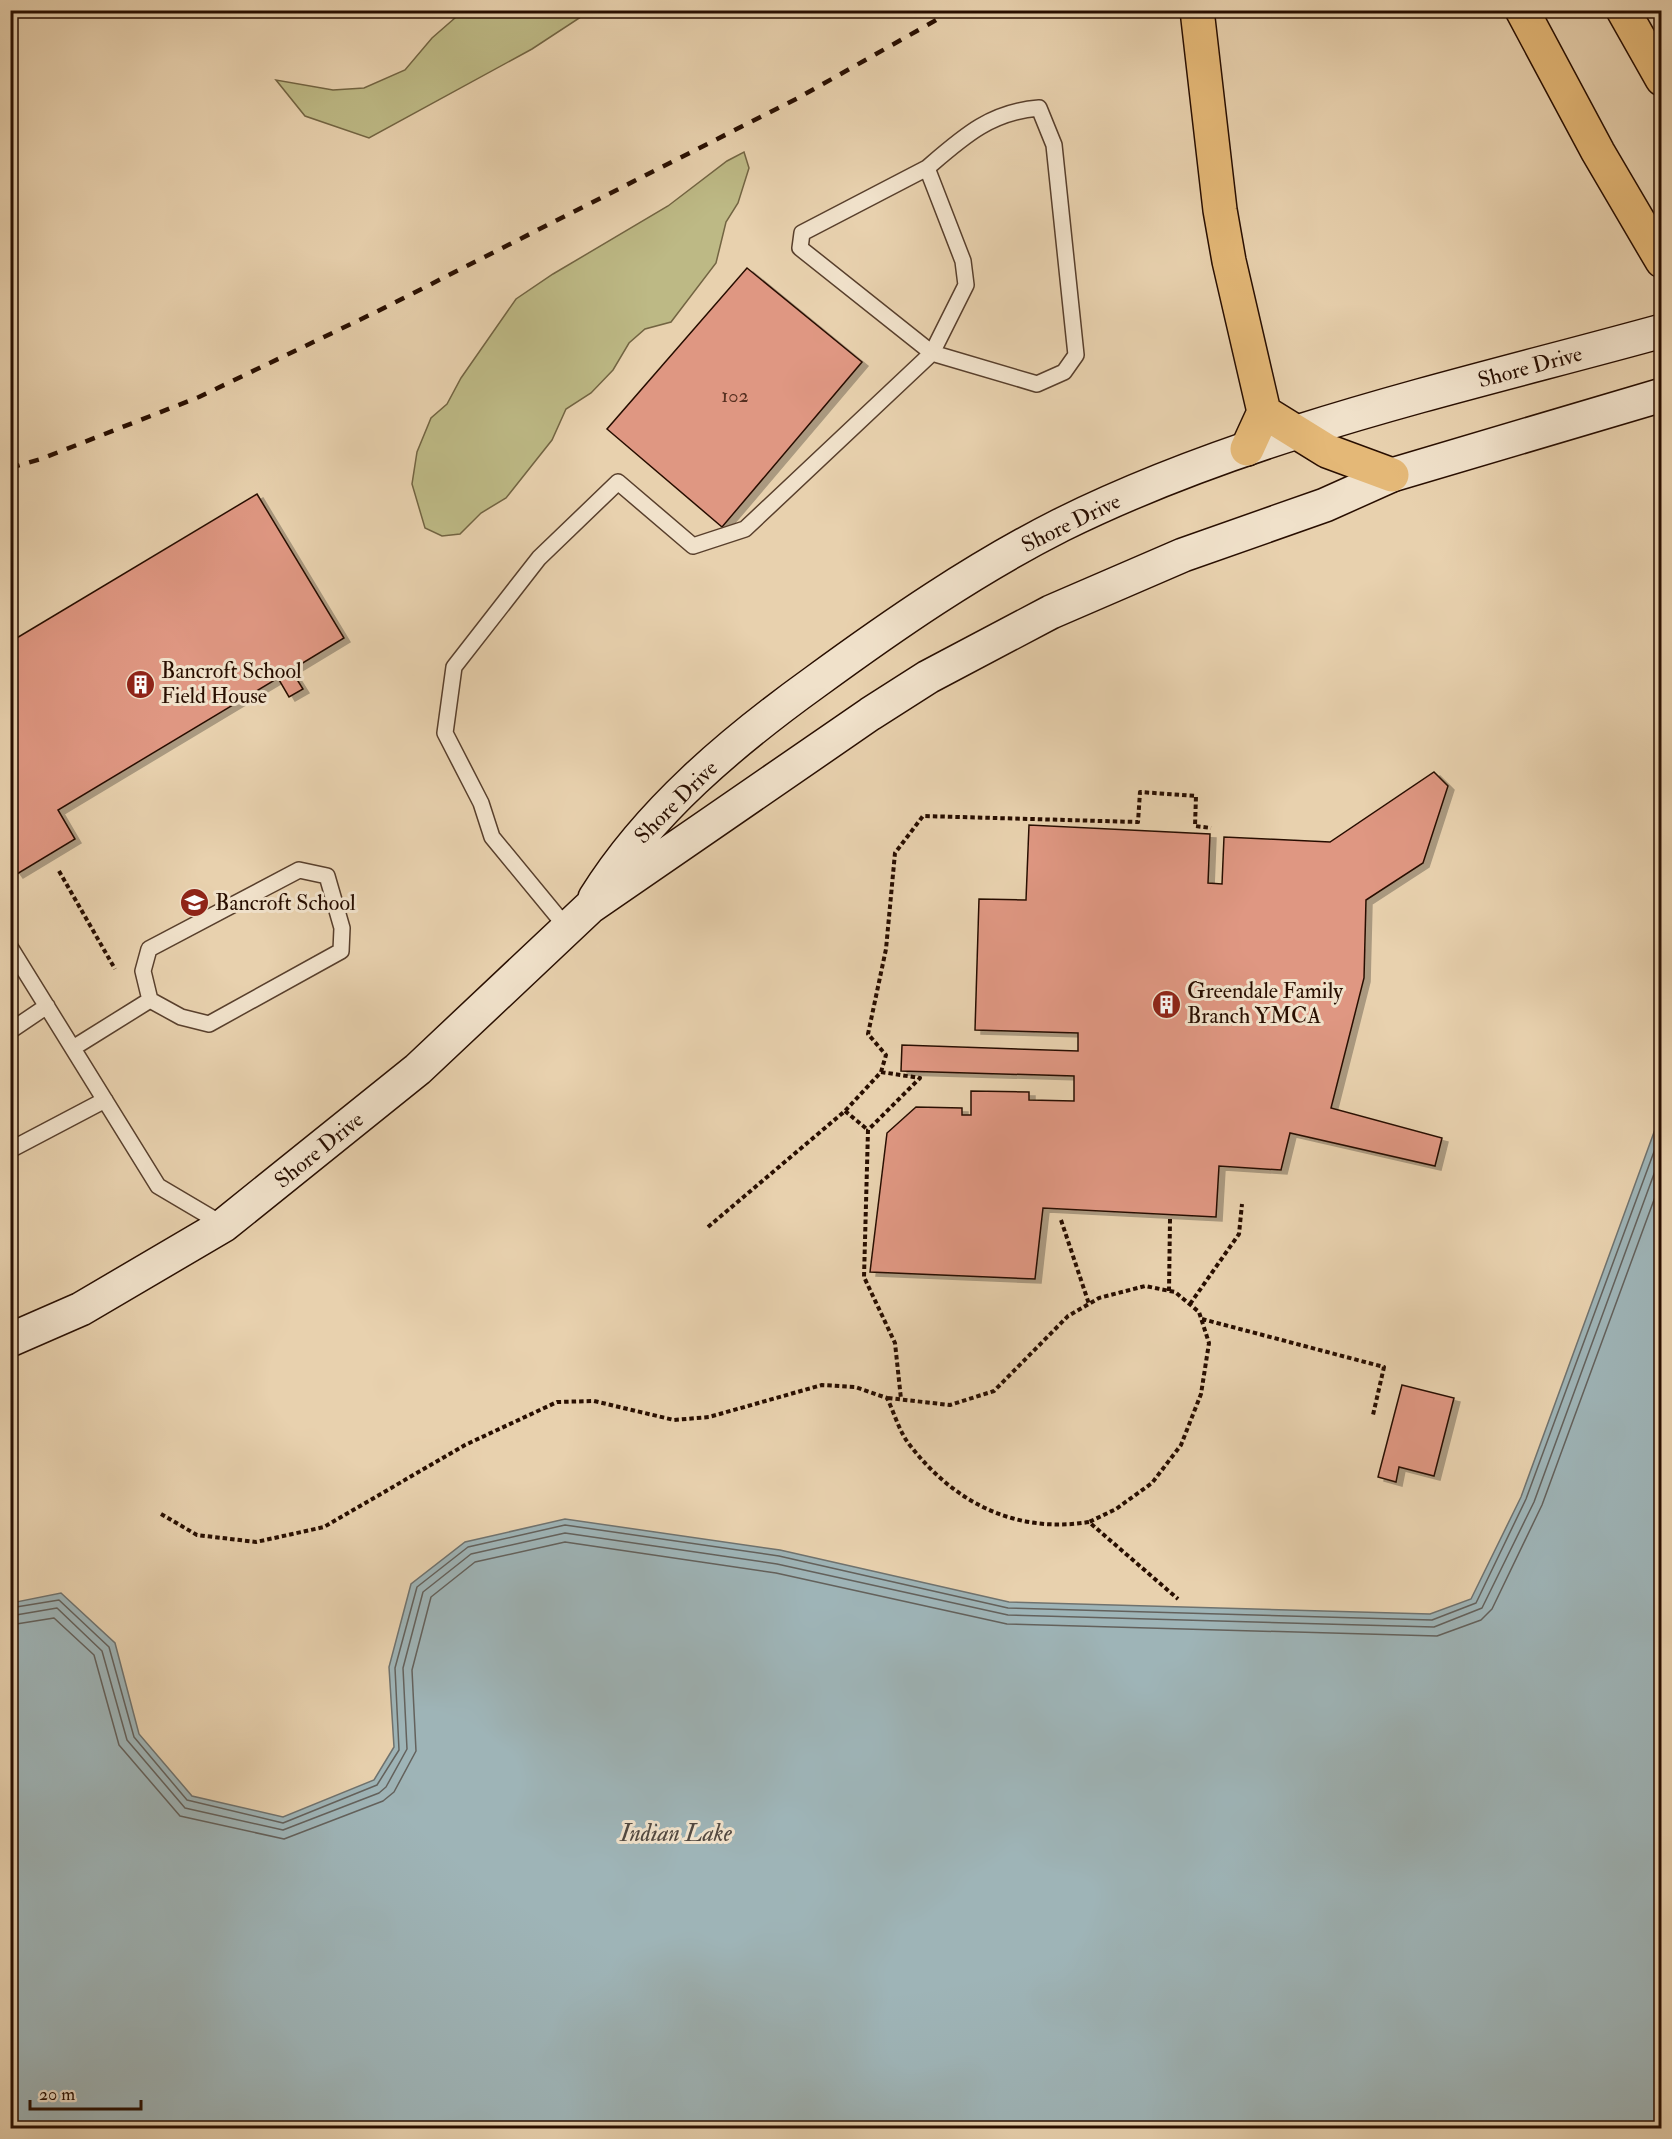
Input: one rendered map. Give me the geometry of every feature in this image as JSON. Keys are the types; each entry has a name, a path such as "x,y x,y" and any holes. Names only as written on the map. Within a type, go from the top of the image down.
{"highway":[{"path":"1197,10 1220,210 1229,261 1264,412 1247,449"},
{"path":"1522,10 1598,152 1662,261"},
{"path":"1623,10 1662,79"},
{"path":"1264,412 1327,451 1392,475"}],"main road":[{"name":"Shore Drive","path":"578,917 619,861 691,785 744,736 858,650 990,564 1060,526 1120,498 1295,432 1662,331"},
{"name":"Shore Drive","path":"10,1340 81,1309 224,1225 418,1069 578,917 870,714 989,643 1115,582 1325,505 1392,475 1662,394"}],"lane":[{"path":"1039,108 1054,145 1076,355 1064,372 1037,384 932,352 800,248 802,233 927,168 973,129 1015,110 1039,108"},
{"path":"578,917 492,837 482,803 444,734 454,667 539,558 618,482 693,546 745,530 932,352 966,285 963,261 927,168"},
{"path":"299,870 327,876 342,928 341,951 209,1024 144,1004 142,971 148,949 299,870"},
{"path":"10,947 158,1186 224,1225"},
{"path":"73,1048 144,1004"},
{"path":"10,1031 47,1006"},
{"path":"10,1150 105,1100"}],"path":[{"path":"708,1227 845,1111 881,1072 886,1055 868,1034 886,949 895,853 923,816 1138,822 1140,792 1196,796 1195,826 1212,828"},
{"path":"59,871 144,1004"},
{"path":"881,1072 920,1078 868,1130 864,1277 895,1343 901,1400"},
{"path":"845,1111 868,1130"},
{"path":"1190,1304 1239,1234 1242,1204"},
{"path":"1169,1291 1170,1219"},
{"path":"1061,1220 1089,1304"},
{"path":"161,1514 197,1535 256,1542 324,1527 465,1445 557,1402 594,1401 674,1420 709,1417 822,1385 855,1387 887,1398 950,1405 994,1391 1068,1316 1099,1298 1145,1286 1175,1292 1199,1312 1209,1343 1201,1394 1181,1445 1152,1483 1116,1509 1089,1522 1045,1524 1008,1519 973,1503 939,1477 907,1442 887,1398"},
{"path":"1201,1318 1384,1367 1373,1415"},
{"path":"1089,1522 1178,1599"}],"shaded area":[{"path":"463,11 590,11 532,49 369,138 305,116 276,80 333,90 364,88 405,70 432,38"},
{"path":"744,152 749,168 738,203 726,222 716,263 671,322 645,329 629,343 613,370 591,393 566,409 552,440 506,498 481,513 460,534 442,536 425,528 412,484 417,452 431,418 447,404 461,378 516,299 553,274 668,206 727,161"}],"water":[{"name":"Indian Lake","path":"1661,1113 1661,2128 11,2128 11,1603 61,1593 115,1643 139,1734 192,1796 283,1817 374,1780 394,1747 389,1667 411,1584 465,1542 565,1519 780,1550 1009,1602 1430,1614 1471,1599 1521,1497"}],"building":[{"path":"747,268 862,362 722,527 607,429"},
{"name":"Bancroft School Field House","path":"257,494 344,638 291,670 303,689 289,697 278,678 58,810 75,839 17,874 10,864 10,642"},
{"name":"Greendale Family Branch YMCA","path":"1434,772 1448,786 1423,863 1366,900 1364,978 1331,1108 1442,1138 1435,1166 1290,1133 1281,1170 1219,1166 1216,1217 1043,1208 1035,1279 870,1272 887,1133 916,1107 962,1108 962,1115 971,1115 971,1091 1029,1092 1029,1100 1074,1101 1074,1076 901,1071 902,1045 1078,1051 1078,1033 975,1030 979,899 1026,900 1029,825 1210,834 1208,883 1222,884 1224,837 1330,842"},
{"path":"1402,1385 1454,1398 1434,1476 1399,1467 1396,1482 1378,1477"}],"railway":[{"path":"10,468 41,459 199,397 378,311 798,98 954,10"}],"place":[{"name":"Bancroft School Field House","path":"140,684"},
{"name":"Bancroft School","path":"194,903"},
{"name":"Greendale Family Branch YMCA","path":"1166,1004"}]}
